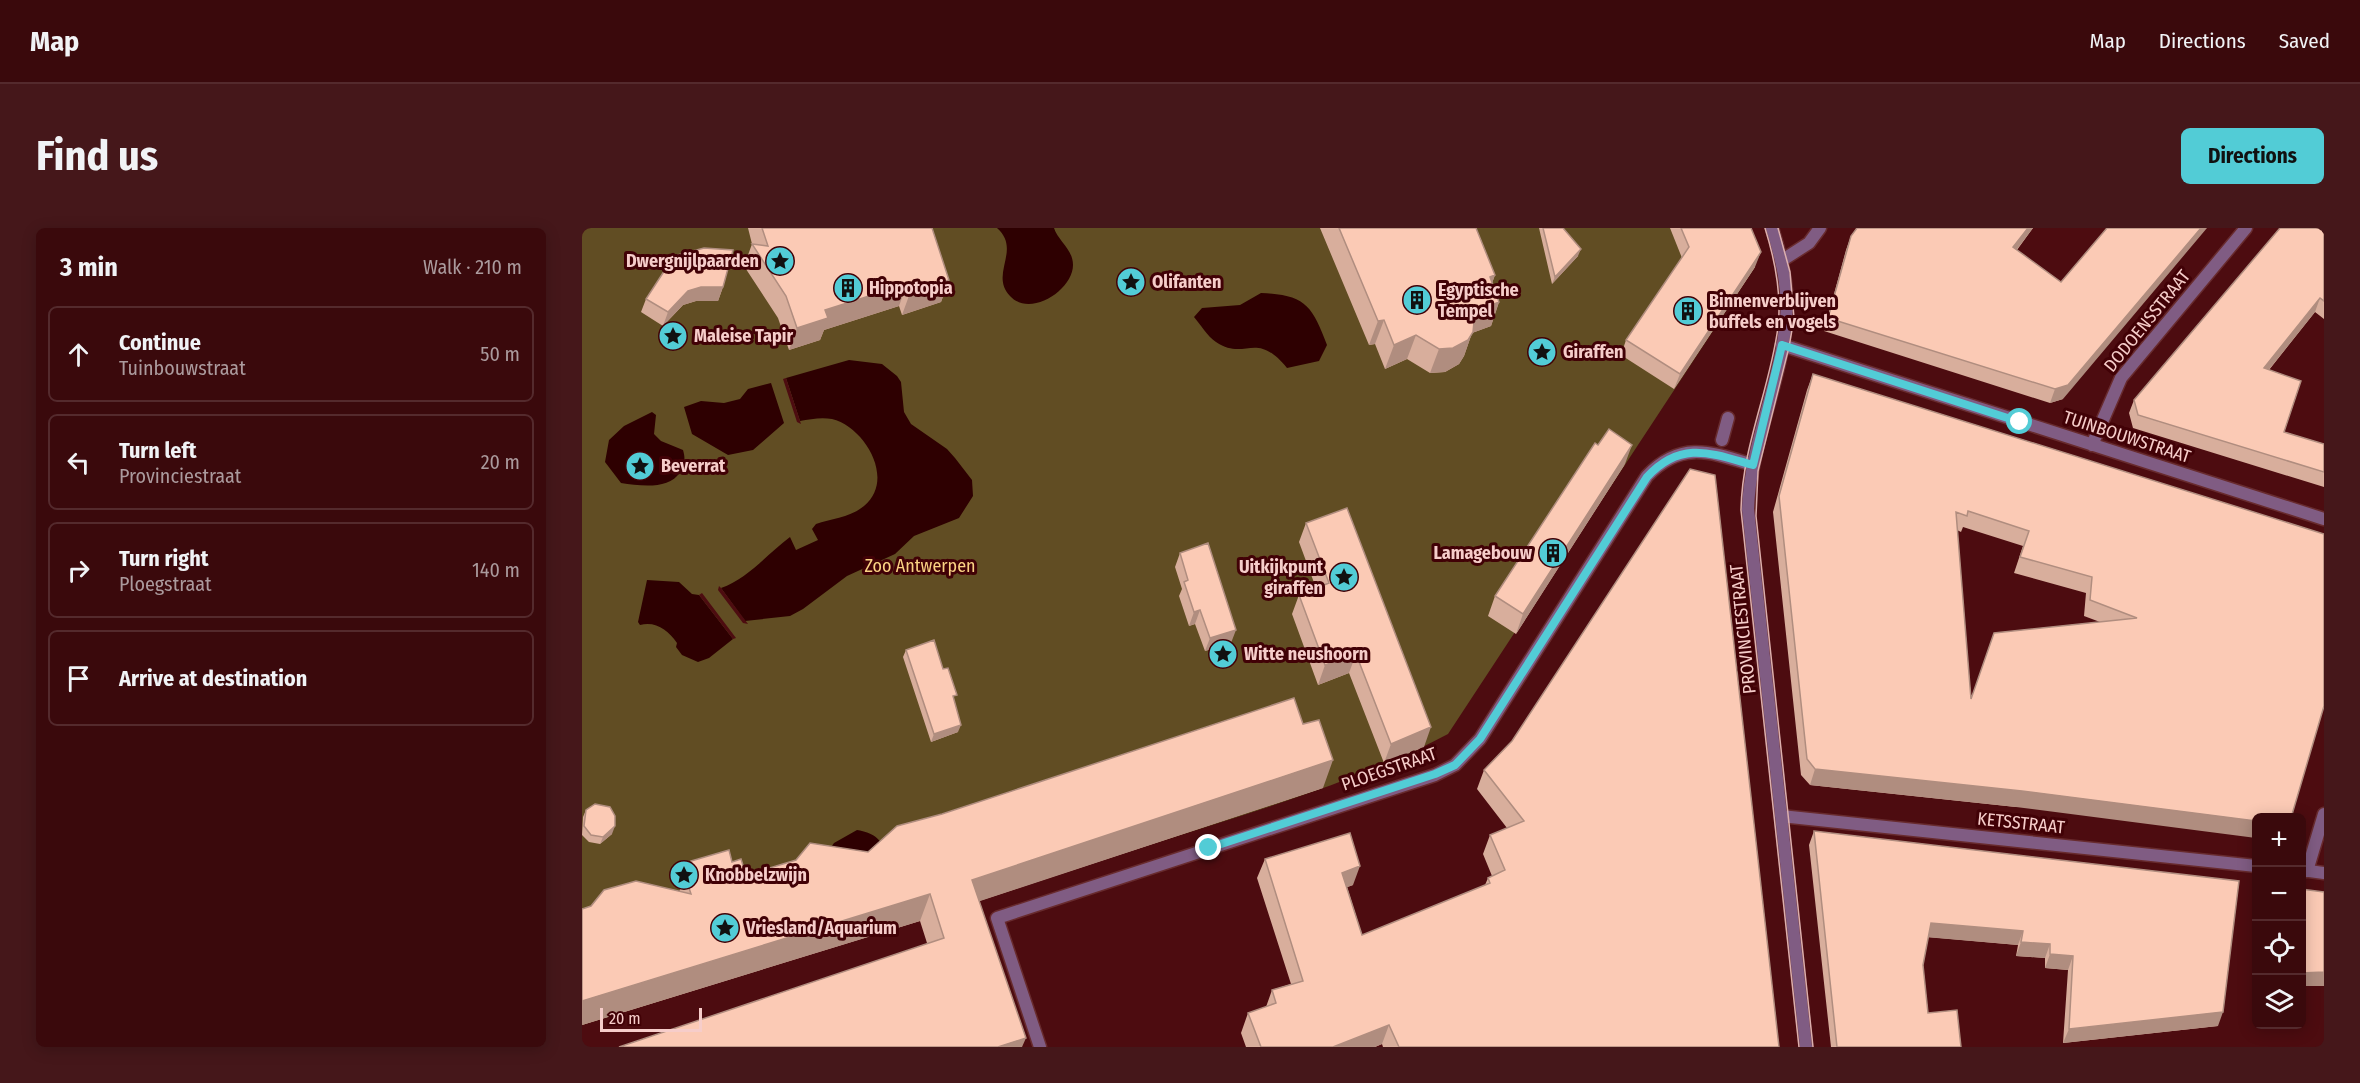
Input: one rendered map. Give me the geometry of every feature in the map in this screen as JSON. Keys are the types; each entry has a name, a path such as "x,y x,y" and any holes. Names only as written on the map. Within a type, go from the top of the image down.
{"street":[{"name":"PROVINCIESTRAAT","path":"1772,228 1781,261 1787,303 1782,345 1753,465 1748,509 1806,1047"},
{"path":"1781,261 1809,243 1820,228"},
{"name":"DODOENSSTRAAT","path":"2092,445 2121,378 2246,228"},
{"name":"TUINBOUWSTRAAT","path":"1782,345 2324,519"},
{"path":"1722,440 1728,418"},
{"name":"PLOEGSTRAAT","path":"1040,1047 997,918 1435,774 1455,765 1480,739 1647,477 1656,467 1678,454 1701,452 1753,465"},
{"path":"2305,867 2324,814"},
{"name":"KETSSTRAAT","path":"1781,816 2252,866"},
{"path":"2306,871 2324,873"}],"green space":[{"name":"Zoo Antwerpen","path":"582,228 1740,228 1755,267 1448,734 1372,769 1294,798 927,917 582,1025"}],"shaded area":[{"path":"997,228 1054,228 1071,254 1073,265 1066,283 1058,292 1039,302 1028,304 1018,302 1010,296 1004,288 1003,279 1007,245 1004,236"},
{"path":"1261,293 1288,296 1311,311 1327,345 1319,361 1287,368 1267,350 1226,347 1213,340 1194,317 1202,308 1240,305"},
{"path":"849,360 882,364 897,376 901,382 904,412 911,424 947,449 955,458 972,480 973,496 959,518 914,536 895,554 847,576 803,609 790,616 745,621 721,588 740,579 790,537 796,550 818,540 812,529 816,524 853,513 864,506 873,495 877,483 877,469 865,443 844,424 832,419 800,421 786,378"},
{"path":"771,383 784,423 753,450 728,455 692,434 684,407 701,401 724,403 740,399 748,389"},
{"path":"652,412 656,415 654,434 661,441 683,450 683,467 675,478 662,484 646,486 621,483 605,462 609,440 624,426"},
{"path":"647,580 679,582 692,594 699,595 733,639 709,658 698,662 682,655 676,647 677,643 666,631 651,624 640,625 638,622"},
{"path":"857,830 876,837 887,853 824,857 834,843"}],"pier":[{"path":"786,378 801,424 797,422 783,379"},
{"path":"719,586 748,624 743,623 718,590"},
{"path":"702,593 736,638 733,639 699,595"}],"building":[{"name":"Hippotopia","path":"762,228 932,228 949,280 910,293 907,284 825,310 828,318 797,328 786,296 752,244 768,246"},
{"name":"Egyptische Tempel","path":"1339,228 1476,228 1495,275 1490,277 1499,302 1475,312 1473,332 1468,340 1453,348 1439,349 1416,335 1394,345 1384,320 1378,321"},
{"path":"1543,228 1563,228 1581,249 1555,277"},
{"name":"Binnenverblijven buffels en vogels","path":"1681,228 1751,228 1761,252 1680,374 1626,340 1689,247"},
{"path":"1857,228 2028,228 2013,247 2061,282 2107,228 2201,228 2068,385 2055,389 1828,318 1851,236"},
{"path":"2280,228 2324,228 2324,301 2320,298 2264,368 2301,381 2284,432 2324,444 2324,472 2138,415 2134,400"},
{"path":"704,248 733,250 723,287 701,287 688,291 668,312 646,299 674,256"},
{"path":"1813,374 2324,534 2324,706 2292,813 2252,813 2252,820 2022,791 1815,769 1807,759 1779,496","holes":["1968,511 2029,531 2020,557 2092,577 2090,600 2137,618 1994,633 1971,699 1956,512 1967,516"]},
{"name":"Lamagebouw","path":"1609,429 1632,445 1523,614 1495,596 1595,443 1598,445"},
{"path":"1690,469 1715,475 1779,1047 1399,1047 1389,1025 1333,1047 1261,1047 1248,1013 1276,1003 1272,990 1303,981 1265,859 1350,833 1360,866 1342,873 1362,935 1490,883 1488,878 1505,870 1490,835 1524,821 1484,770 1512,741"},
{"path":"1347,508 1431,727 1391,744 1356,654 1325,665 1299,595 1329,583 1306,523"},
{"path":"1208,543 1236,630 1210,638 1200,610 1194,612 1184,582 1188,580 1180,553"},
{"path":"934,640 943,669 948,668 957,695 953,696 961,725 934,734 906,650"},
{"path":"1294,698 1303,724 1319,720 1333,760 972,880 1026,1038 998,1047 619,1047 944,938 930,894 582,1001 582,909 591,906 604,890 636,881 691,894 685,876 695,873 691,861 729,850 732,862 741,859 746,875 796,860 810,843 868,852 897,826 942,814"},
{"path":"595,804 610,807 615,816 615,826 603,837 591,835 584,826 586,810"},
{"path":"1814,831 2239,881 2223,1012 2069,1029 2073,956 2050,954 2050,944 2021,942 2023,931 1931,923 1923,965 1928,1013 1957,1010 1961,1047 1837,1047"},
{"path":"2306,890 2324,892 2324,972 2306,973"}],"tram line":[{"path":"1765,228 1777,277 1778,327 1746,463 1741,510 1799,1047"},
{"path":"1778,228 1790,272 1794,318 1758,471 1756,516 1813,1047"}],"place":[{"name":"Dwergnijlpaarden","path":"780,261"},
{"name":"Olifanten","path":"1131,282"},
{"name":"Hippotopia","path":"848,288"},
{"name":"Egyptische Tempel","path":"1417,300"},
{"name":"Binnenverblijven buffels en vogels","path":"1688,311"},
{"name":"Maleise Tapir","path":"673,336"},
{"name":"Giraffen","path":"1542,352"},
{"name":"Beverrat","path":"640,466"},
{"name":"Lamagebouw","path":"1553,553"},
{"name":"Uitkijkpunt giraffen","path":"1344,577"},
{"name":"Witte neushoorn","path":"1223,654"},
{"name":"Knobbelzwijn","path":"684,875"},
{"name":"Vriesland/Aquarium","path":"725,928"}],"route":[{"path":"1209,848 1435,774 1455,765 1469,753 1647,477 1656,467 1665,460 1688,452 1718,454 1753,465 1782,345 2020,422"}]}
